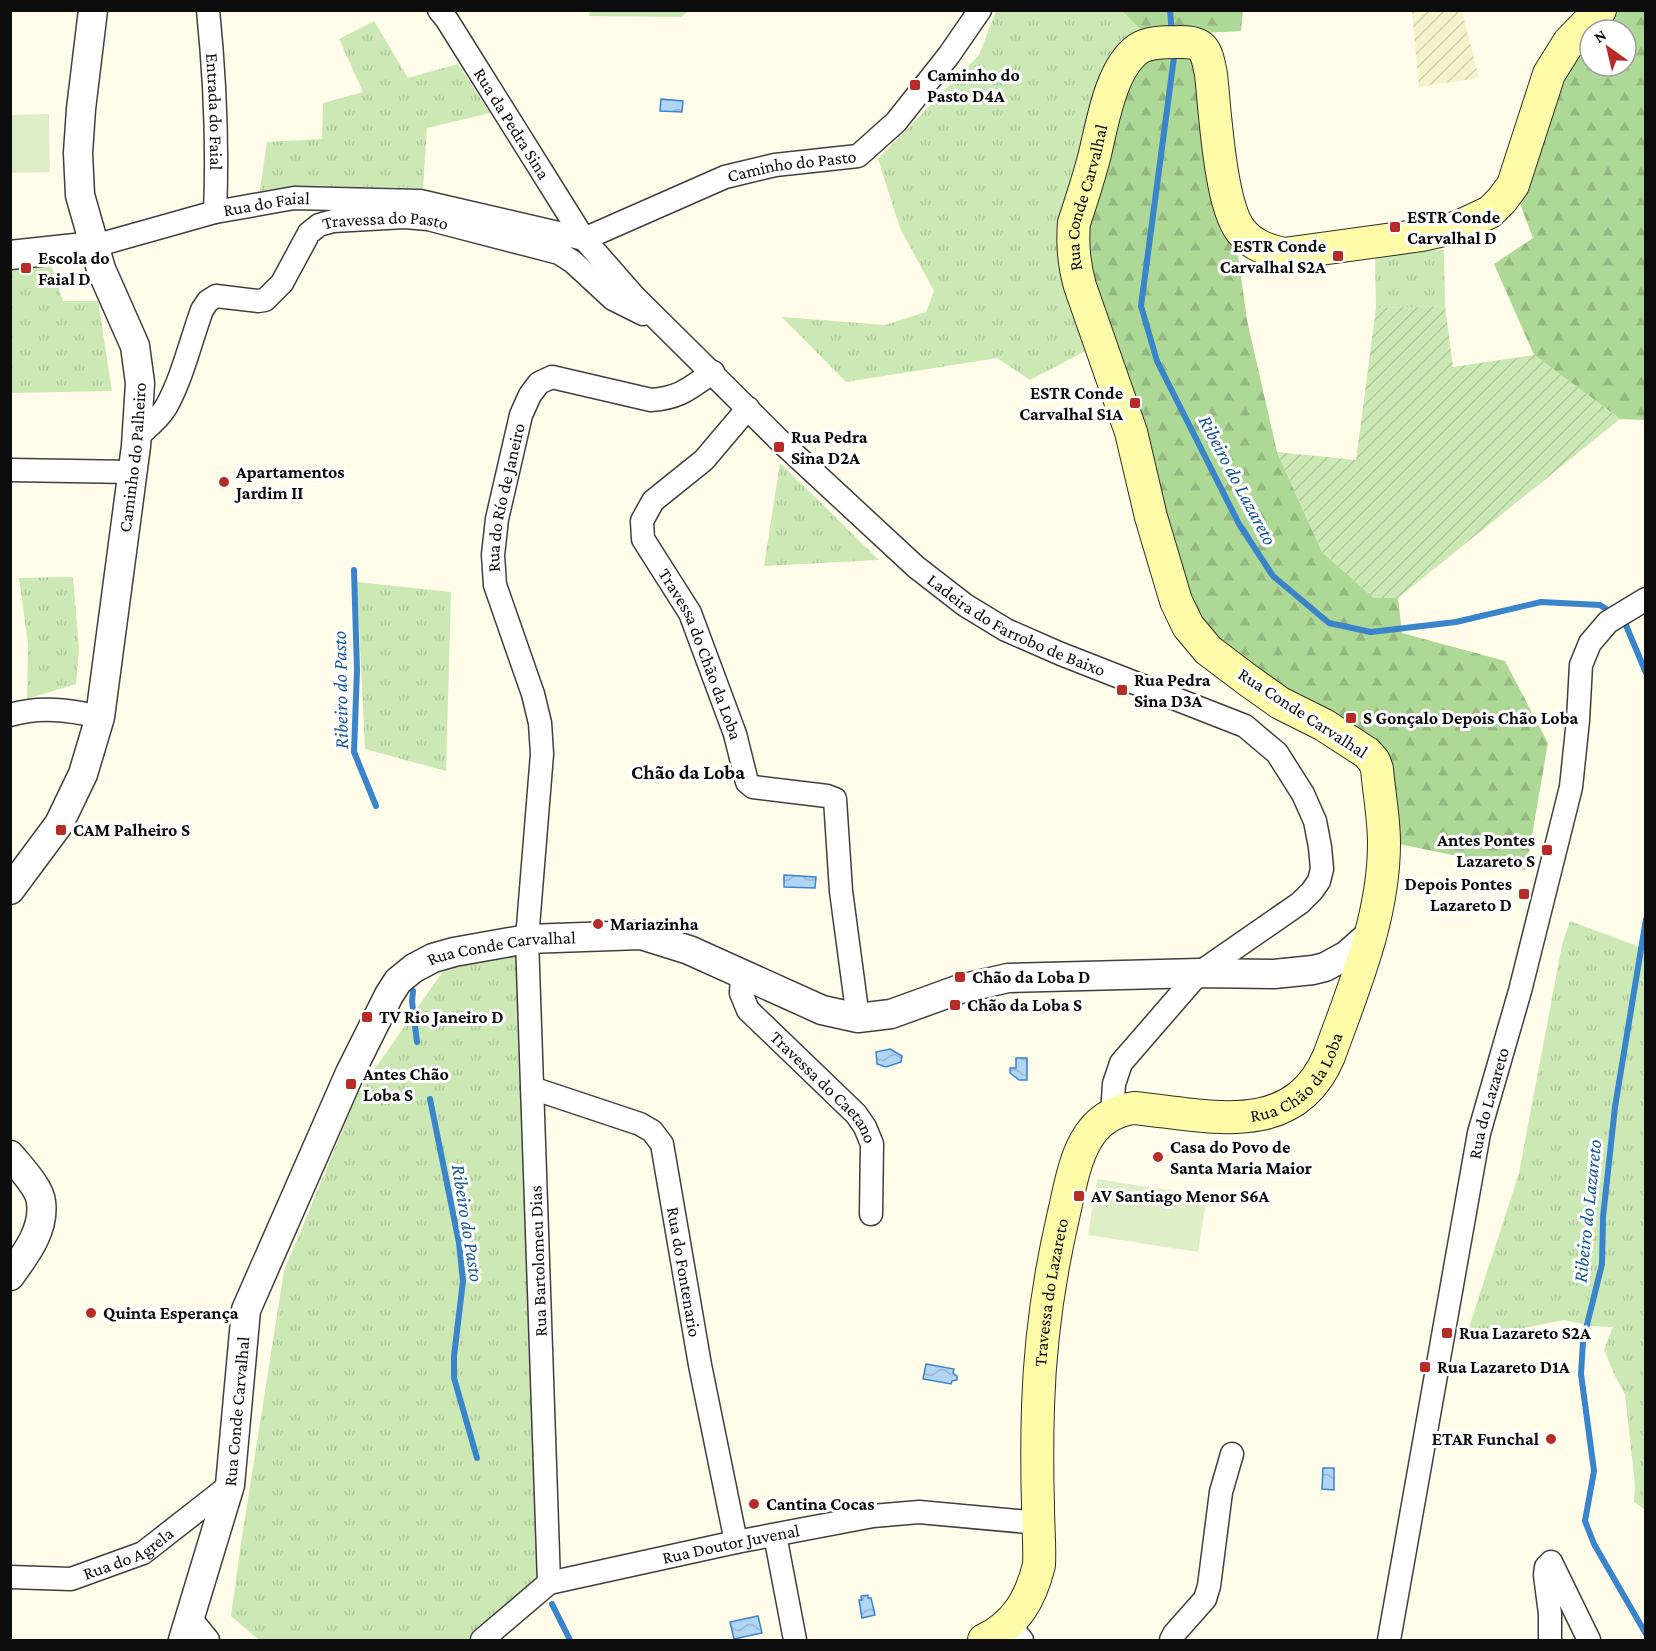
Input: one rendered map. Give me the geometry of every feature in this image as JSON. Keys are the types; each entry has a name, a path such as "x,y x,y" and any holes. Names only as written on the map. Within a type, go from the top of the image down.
{"main road":[{"name":"Rua Conde Carvalhal","path":"1372,933 1379,902 1384,841 1377,769 1374,761 1367,753 1324,725 1280,703 1249,681 1208,650 1188,626 1176,601 1157,538 1131,432 1080,286 1074,263 1072,242 1074,224 1115,82 1130,56 1140,47 1175,42 1195,42 1204,51 1211,74 1225,194 1233,219 1252,242 1267,250 1284,254 1458,227 1490,212 1513,185 1549,74 1569,42 1600,10"},
{"name":"Rua Chão da Loba","path":"1112,1114 1134,1108 1243,1118 1276,1111 1301,1095 1323,1071 1372,933"},
{"name":"Travessa do Lazareto","path":"1005,1635 1034,1587 1039,1566 1038,1407 1048,1295 1058,1238 1077,1161 1089,1134 1112,1114"}],"street":[{"name":"Caminho do Palheiro","path":"10,890 58,824 83,774 100,717 137,437 140,383 135,346 101,269 80,195 78,153 81,109 93,10"},
{"name":"Entrada do Faial","path":"208,10 218,151 215,212"},
{"name":"Rua da Pedra Sina","path":"439,10 584,239"},
{"name":"Caminho do Pasto","path":"584,239 725,177 775,165 858,156 896,123 949,55 980,10"},
{"name":"Rua do Faial","path":"94,246 215,212 294,198 420,201 584,239"},
{"name":"Travessa do Pasto","path":"137,437 165,408 174,390 202,310 208,301 216,296 265,300 282,283 309,233 319,225 333,221 405,217 428,219 559,253 573,262 613,299 664,325"},
{"name":"Ladeira do Farrobo de Baixo","path":"584,239 633,295 819,478 900,552 965,605 1017,635 1245,726 1277,753 1304,794 1315,821 1322,869 1319,881 1300,903 1199,973"},
{"path":"10,255 94,246"},
{"name":"Rua do Río de Janeiro","path":"527,939 542,754 540,723 533,694 495,585 493,555 497,519 521,416 530,394 539,383 552,377 651,400 681,395 713,372"},
{"name":"Travessa do Chão da Loba","path":"748,408 704,460 653,501 642,521 643,539 690,613 735,734 747,782 753,787 836,799 841,891 858,1018"},
{"path":"10,470 132,472"},
{"name":"Rua do Lazareto","path":"1389,1641 1479,1132 1520,991 1571,787 1581,665 1590,643 1608,622 1645,599"},
{"path":"10,715 43,709 71,710 100,717"},
{"name":"Rua Conde Carvalhal","path":"187,1629 230,1485 246,1310 326,1125 389,995 398,981 414,968 433,958 454,952 527,939 641,935 689,950 742,976 822,1010 858,1018 891,1014 960,989 1008,978 1199,973 1274,974 1313,970 1325,967 1347,955 1372,933"},
{"name":"Rua Bartolomeu Dias","path":"527,939 549,1583"},
{"path":"1325,967 1336,975 1350,995"},
{"path":"1112,1114 1114,1084 1121,1063 1199,973"},
{"name":"Travessa do Caetano","path":"742,976 741,993 748,1010 856,1114 865,1127 872,1144 872,1214"},
{"name":"Rua do Fontenario","path":"532,1088 640,1124 652,1131 662,1144 700,1365 736,1542"},
{"path":"10,1155 33,1184 42,1201 40,1219 33,1241 10,1276"},
{"path":"1171,1641 1174,1634 1205,1599 1207,1593 1221,1492 1232,1454"},
{"name":"Rua do Agrela","path":"10,1577 71,1580 144,1553 230,1485"},
{"name":"Rua Doutor Juvenal","path":"482,1641 549,1583 736,1542 873,1516 919,1512 1039,1523"},
{"path":"775,1535 795,1641"},
{"path":"1550,1641 1550,1614 1545,1575 1546,1567 1551,1562 1589,1641"},
{"path":"187,1629 208,1641"}],"green space":[{"path":"590,10 689,11 681,17 589,16"},
{"path":"996,11 1122,11 1147,36 1095,346 1030,380 997,358 846,382 782,317 885,325 926,312 934,291 900,228 878,159 979,55"},
{"path":"1122,11 1243,11 1241,31 1147,36"},
{"path":"1412,11 1462,11 1479,78 1419,87"},
{"path":"1600,11 1645,11 1645,420 1620,419 1534,355 1494,264 1533,238 1513,185 1549,74 1578,38 1578,78 1638,78 1638,18 1594,18"},
{"path":"374,21 408,78 458,64 490,113 427,128 423,188 299,186 259,197 267,142 322,139 323,103 363,92 339,39"},
{"path":"1195,42 1233,219 1247,320 1277,452 1322,552 1374,598 1398,598 1402,633 1505,661 1548,743 1526,870 1384,841 1377,769 1208,650 1074,263 1140,47"},
{"path":"49,114 50,172 11,173 11,115"},
{"path":"1444,250 1445,306 1376,308 1375,251"},
{"path":"50,261 63,301 98,301 112,391 11,393 10,264"},
{"path":"1445,306 1453,367 1534,355 1620,419 1398,598 1374,598 1322,552 1277,452 1356,460 1376,308"},
{"path":"780,463 879,560 764,566"},
{"path":"73,577 79,649 76,684 27,699 28,644 19,578"},
{"path":"357,582 451,592 446,771 365,749"},
{"path":"1570,921 1645,949 1646,1508 1644,1509 1634,1502 1635,1485 1625,1394 1604,1349 1613,1327 1591,1326 1564,1320 1465,1340 1519,1173 1562,945"},
{"path":"523,950 539,1582 467,1640 259,1640 231,1616 284,1271 358,1093 446,967"},
{"path":"1097,1179 1207,1196 1198,1252 1088,1235"}],"water":[{"path":"661,99 683,101 682,112 660,111"},
{"path":"784,875 816,877 815,888 784,887"},
{"path":"890,1049 902,1056 901,1062 886,1067 877,1064 876,1052"},
{"path":"1016,1058 1027,1058 1027,1080 1019,1080 1010,1073 1010,1068 1016,1068"},
{"path":"926,1364 954,1369 953,1373 957,1376 957,1380 952,1381 951,1384 923,1379"},
{"path":"1323,1468 1334,1468 1334,1490 1322,1489"},
{"path":"868,1595 868,1598 871,1598 875,1615 862,1618 859,1600 862,1600 861,1596"},
{"path":"758,1616 762,1633 734,1639 730,1622"}],"waterway":[{"name":"Ribeiro do Lazareto","path":"1170,10 1172,34"},
{"name":"Ribeiro do Lazareto","path":"1173,50 1174,57 1141,306 1157,361 1239,524 1273,576 1329,623 1371,632 1456,622 1541,602 1600,605 1612,613"},
{"name":"Ribeiro do Pasto","path":"354,570 357,670 354,752 376,806"},
{"name":"Ribeiro do Lazareto","path":"1620,619 1625,623 1646,673"},
{"name":"Ribeiro do Lazareto","path":"1646,919 1615,1107 1603,1217 1602,1264 1583,1341 1581,1374 1594,1471 1585,1521 1594,1544 1646,1634"},
{"name":"Ribeiro do Pasto","path":"413,991 417,1042"},
{"name":"Ribeiro do Pasto","path":"430,1099 459,1243 463,1281 454,1356 454,1378 477,1458"},
{"name":"Ribeiro do Pasto","path":"552,1604 570,1640"}],"place":[{"name":"Caminho do Pasto D4A","path":"915,85"},
{"name":"ESTR Conde Carvalhal D","path":"1395,227"},
{"name":"ESTR Conde Carvalhal S2A","path":"1338,256"},
{"name":"Escola do Faial D","path":"26,268"},
{"name":"ESTR Conde Carvalhal S1A","path":"1135,403"},
{"name":"Rua Pedra Sina D2A","path":"779,447"},
{"name":"Apartamentos Jardim II","path":"224,482"},
{"name":"Rua Pedra Sina D3A","path":"1122,690"},
{"name":"S Gonçalo Depois Chão Loba","path":"1351,718"},
{"name":"CAM Palheiro S","path":"61,830"},
{"name":"Antes Pontes Lazareto S","path":"1547,850"},
{"name":"Depois Pontes Lazareto D","path":"1524,894"},
{"name":"Mariazinha","path":"598,924"},
{"name":"Chão da Loba D","path":"960,977"},
{"name":"Chão da Loba S","path":"955,1005"},
{"name":"TV Rio Janeiro D","path":"367,1017"},
{"name":"Antes Chão Loba S","path":"351,1084"},
{"name":"Casa do Povo de Santa Maria Maior","path":"1158,1157"},
{"name":"AV Santiago Menor S6A","path":"1079,1196"},
{"name":"Quinta Esperança","path":"91,1313"},
{"name":"Rua Lazareto S2A","path":"1447,1333"},
{"name":"Rua Lazareto D1A","path":"1425,1367"},
{"name":"ETAR Funchal","path":"1551,1439"},
{"name":"Cantina Cocas","path":"754,1504"}],"district":[{"name":"Chão da Loba","path":"688,772"}]}
